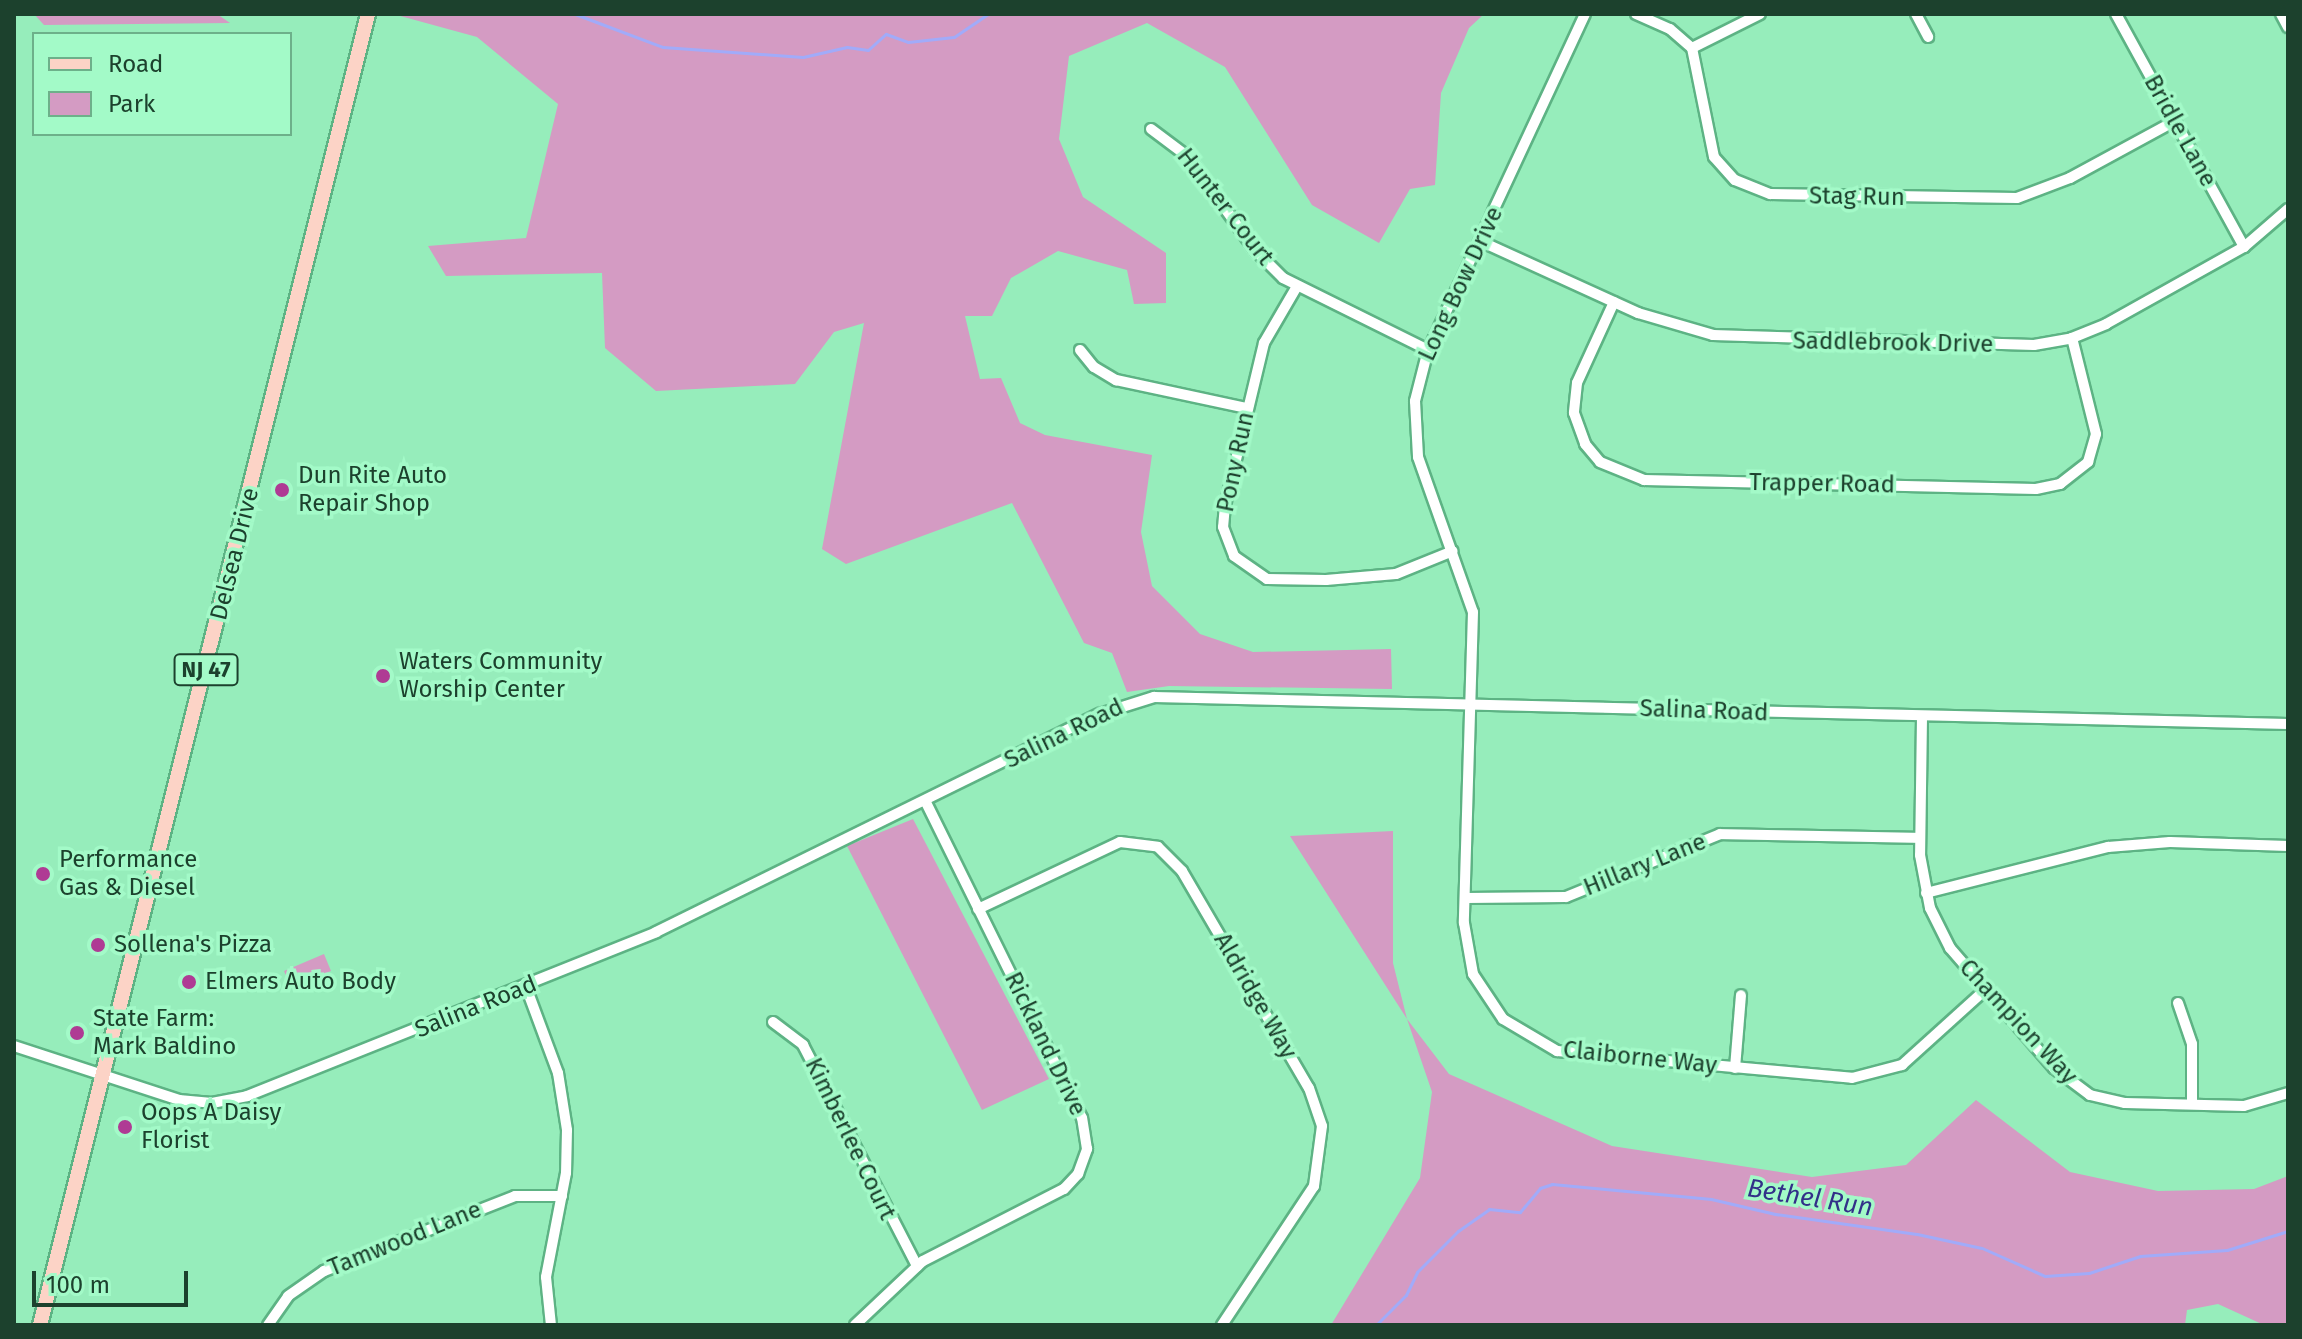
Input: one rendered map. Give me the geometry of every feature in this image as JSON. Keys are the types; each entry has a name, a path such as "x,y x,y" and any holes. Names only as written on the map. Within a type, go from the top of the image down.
{"main road":[{"name":"Delsea Drive","path":"40,1325 368,14"}],"street":[{"name":"Long Bow Drive","path":"1471,705 1473,612 1415,443 1415,401 1428,350 1585,14"},
{"path":"1636,14 1670,29 1692,48 1760,14"},
{"path":"1916,14 1928,37"},
{"name":"Bridle Lane","path":"2116,14 2244,247"},
{"path":"2281,14 2288,27"},
{"name":"Stag Run","path":"1692,48 1714,157 1735,180 1770,194 2017,198 2063,182 2173,122"},
{"name":"Hunter Court","path":"1151,129 1187,156 1255,250 1296,288 1428,350"},
{"name":"Saddlebrook Drive","path":"1480,241 1664,323 1736,338 2021,345 2072,338 2244,247 2288,209"},
{"name":"Pony Run","path":"1296,288 1264,343 1247,408 1223,527 1234,556 1250,571 1280,580 1373,578 1453,551"},
{"name":"Trapper Road","path":"1614,302 1577,383 1574,413 1585,444 1600,462 1644,480 2036,489 2060,484 2088,462 2096,434 2072,338"},
{"path":"1080,350 1116,380 1247,408"},
{"name":"Salina Road","path":"14,1046 179,1100 228,1101 526,987 656,932 1139,699 2288,724"},
{"name":"Claiborne Way","path":"1471,705 1464,937 1473,974 1493,1009 1515,1030 1573,1054 1852,1078 1881,1074 1912,1057 1984,991"},
{"name":"Champion Way","path":"1922,717 1920,838 1926,893 1943,936 1984,991 2081,1090 2125,1103 2244,1106 2288,1093"},
{"name":"Rickland Drive","path":"856,1325 917,1266 1064,1189 1078,1174 1087,1149 1082,1118 926,802"},
{"name":"Hillary Lane","path":"1466,898 1566,897 1720,834 1920,838"},
{"name":"Aldridge Way","path":"978,909 1106,846 1128,841 1164,850 1190,885 1309,1088 1323,1134 1321,1165 1310,1193 1222,1325"},
{"path":"1926,893 2118,846 2288,846"},
{"path":"526,987 563,1093 567,1142 562,1196 546,1277 551,1325"},
{"path":"1735,1068 1741,995"},
{"path":"2178,1003 2192,1044 2192,1104"},
{"name":"Kimberlee Court","path":"773,1022 803,1045 917,1266"},
{"name":"Tamwood Lane","path":"268,1325 288,1296 324,1271 515,1196 562,1196"}],"green space":[{"path":"34,14 217,14 230,23 44,25"},
{"path":"393,14 1484,14 1469,28 1441,93 1435,185 1410,189 1379,243 1312,205 1225,67 1147,23 1069,56 1059,139 1083,197 1166,253 1166,303 1134,304 1127,270 1058,251 1011,278 992,316 965,316 980,379 1001,378 1020,423 1045,435 1152,455 1141,532 1152,586 1200,634 1253,652 1391,649 1392,689 1169,686 1127,692 1112,653 1084,643 1012,503 846,564 822,549 864,323 834,332 795,384 656,391 605,348 602,273 446,276 428,246 526,238 558,104 477,37"},
{"path":"913,819 1049,1079 982,1110 847,846"},
{"path":"1393,831 1393,963 1407,1019 1290,836"},
{"path":"324,954 331,971 291,987 284,971"},
{"path":"1407,1019 1449,1074 1612,1146 1812,1177 1906,1165 1976,1100 2070,1172 2158,1191 2254,1189 2288,1176 2288,1325 2264,1325 2218,1304 2187,1310 2185,1325 1331,1325 1420,1178 1432,1092"}],"waterway":[{"path":"575,14 663,47 803,57 847,47 868,50 886,34 908,42 954,37 988,14"},
{"name":"Bethel Run","path":"1376,1325 1406,1295 1417,1272 1458,1231 1489,1209 1520,1212 1540,1188 1552,1184 1711,1199 1775,1214 1917,1234 1982,1248 2045,1276 2089,1273 2140,1256 2227,1250 2288,1231"}],"place":[{"name":"Dun Rite Auto Repair Shop","path":"282,490"},
{"name":"Waters Community Worship Center","path":"383,676"},
{"name":"Performance Gas & Diesel","path":"43,874"},
{"name":"Sollena's Pizza","path":"98,945"},
{"name":"Elmers Auto Body","path":"189,982"},
{"name":"State Farm: Mark Baldino","path":"77,1033"},
{"name":"Oops A Daisy Florist","path":"125,1127"}]}
